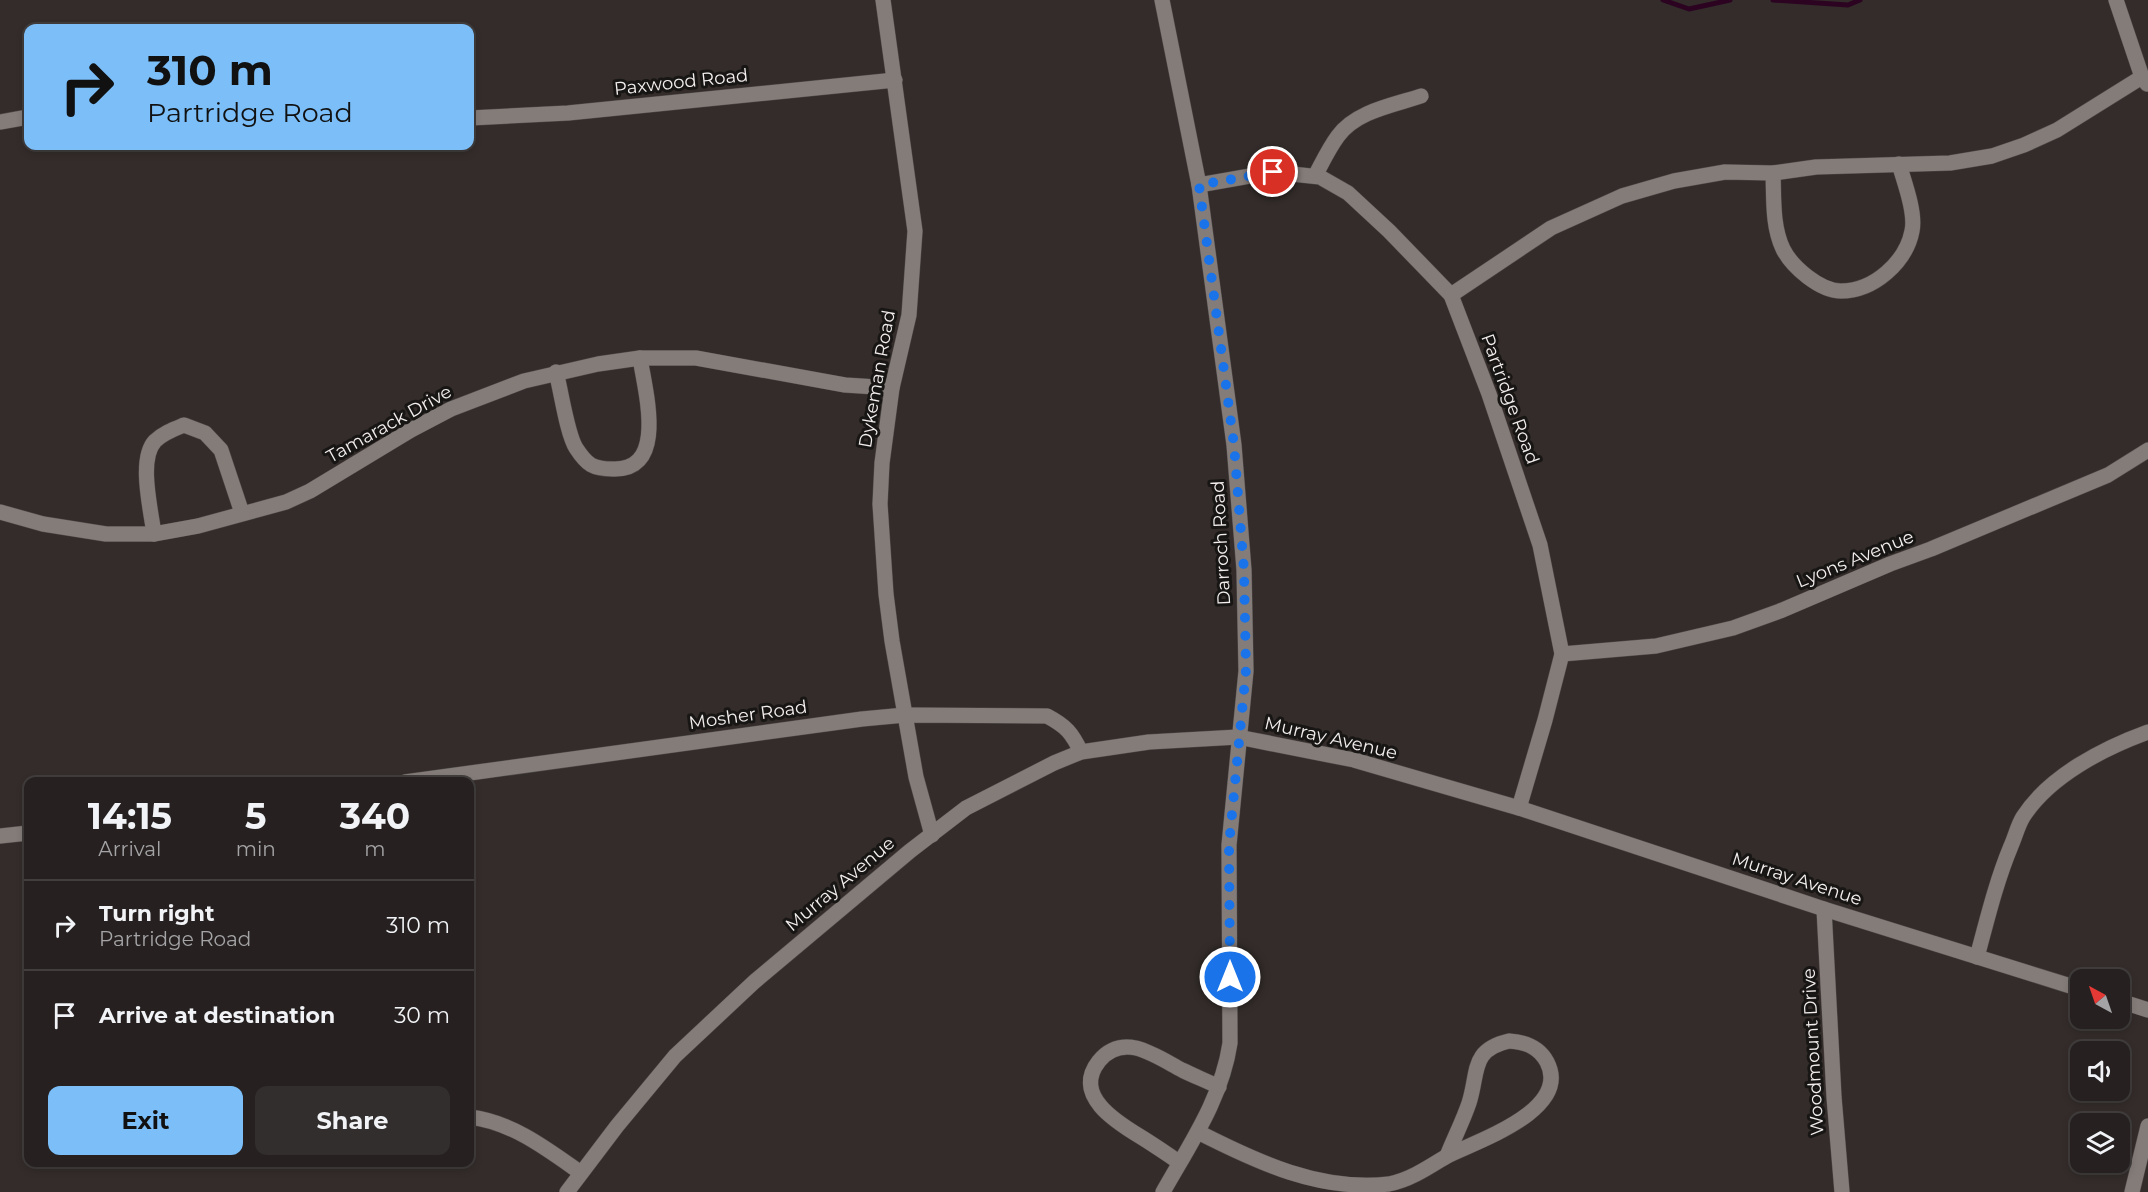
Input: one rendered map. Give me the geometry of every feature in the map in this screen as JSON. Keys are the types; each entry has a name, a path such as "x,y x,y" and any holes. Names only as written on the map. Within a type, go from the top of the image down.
{"street":[{"name":"Dykeman Road","path":"882,0 915,231 909,315 892,388 879,504 886,594 905,715 916,777 932,835"},
{"name":"Darroch Road","path":"1162,0 1199,185 1234,445 1243,558 1246,670 1229,845 1230,1043 1227,1064 1198,1132 1163,1192"},
{"path":"1451,295 1551,228 1622,196 1674,181 1725,172 1773,173 1816,167 1950,163 1992,156 2024,145 2057,130 2145,81 2116,0"},
{"name":"Paxwood Road","path":"474,118 568,113 895,80"},
{"path":"1315,176 1338,135 1354,121 1374,111 1421,96"},
{"path":"0,122 24,118"},
{"path":"1773,173 1776,231 1784,252 1800,270 1818,284 1840,291 1866,286 1887,273 1906,251 1913,228 1910,205 1899,164"},
{"name":"Partridge Road","path":"1199,185 1273,172 1320,177 1348,193 1389,231 1451,295 1489,394 1540,545 1562,654 1519,808"},
{"path":"556,372 576,447 591,466 598,469 620,470 637,462 648,442 649,416 640,358"},
{"name":"Tamarack Drive","path":"0,512 43,524 106,534 153,534 198,526 286,502 310,491 411,430 451,409 524,381 556,372 640,358 696,358 845,385 892,388"},
{"path":"153,534 146,474 149,451 156,441 168,431 184,425 205,433 221,450 242,513"},
{"name":"Lyons Avenue","path":"1562,654 1656,646 1733,628 1780,611 2108,476 2148,450"},
{"name":"Mosher Road","path":"441,777 850,720 905,715 1047,716 1072,734 1081,752"},
{"path":"1977,957 2001,871 2022,819 2030,807 2063,776 2094,755 2148,732"},
{"name":"Murray Avenue","path":"567,1192 675,1056 754,982 966,808 1054,763 1081,752 1149,742 1238,737 1354,760 1519,808 1824,909 2070,986"},
{"path":"0,836 24,833"},
{"name":"Woodmount Drive","path":"1824,909 1834,1097 1842,1192"},
{"path":"2130,1004 2148,1010"},
{"path":"1198,1132 1257,1162 1296,1178 1329,1186 1361,1188 1390,1184 1522,1120 1541,1104 1548,1094 1549,1067 1543,1056 1530,1045 1509,1041 1489,1048 1477,1062 1470,1102 1447,1156"},
{"path":"1179,1162 1105,1113 1096,1100 1092,1086 1091,1075 1096,1064 1106,1053 1115,1048 1137,1048 1219,1087"},
{"path":"474,1117 519,1132 581,1173"},
{"path":"2132,1192 2148,1126"}],"waterway":[{"path":"1663,0 1689,9 1730,0"},
{"path":"1773,0 1848,5 1860,0"}],"route":[{"path":"1230,977 1229,845 1246,670 1244,570 1234,445 1199,185 1273,172"}]}
